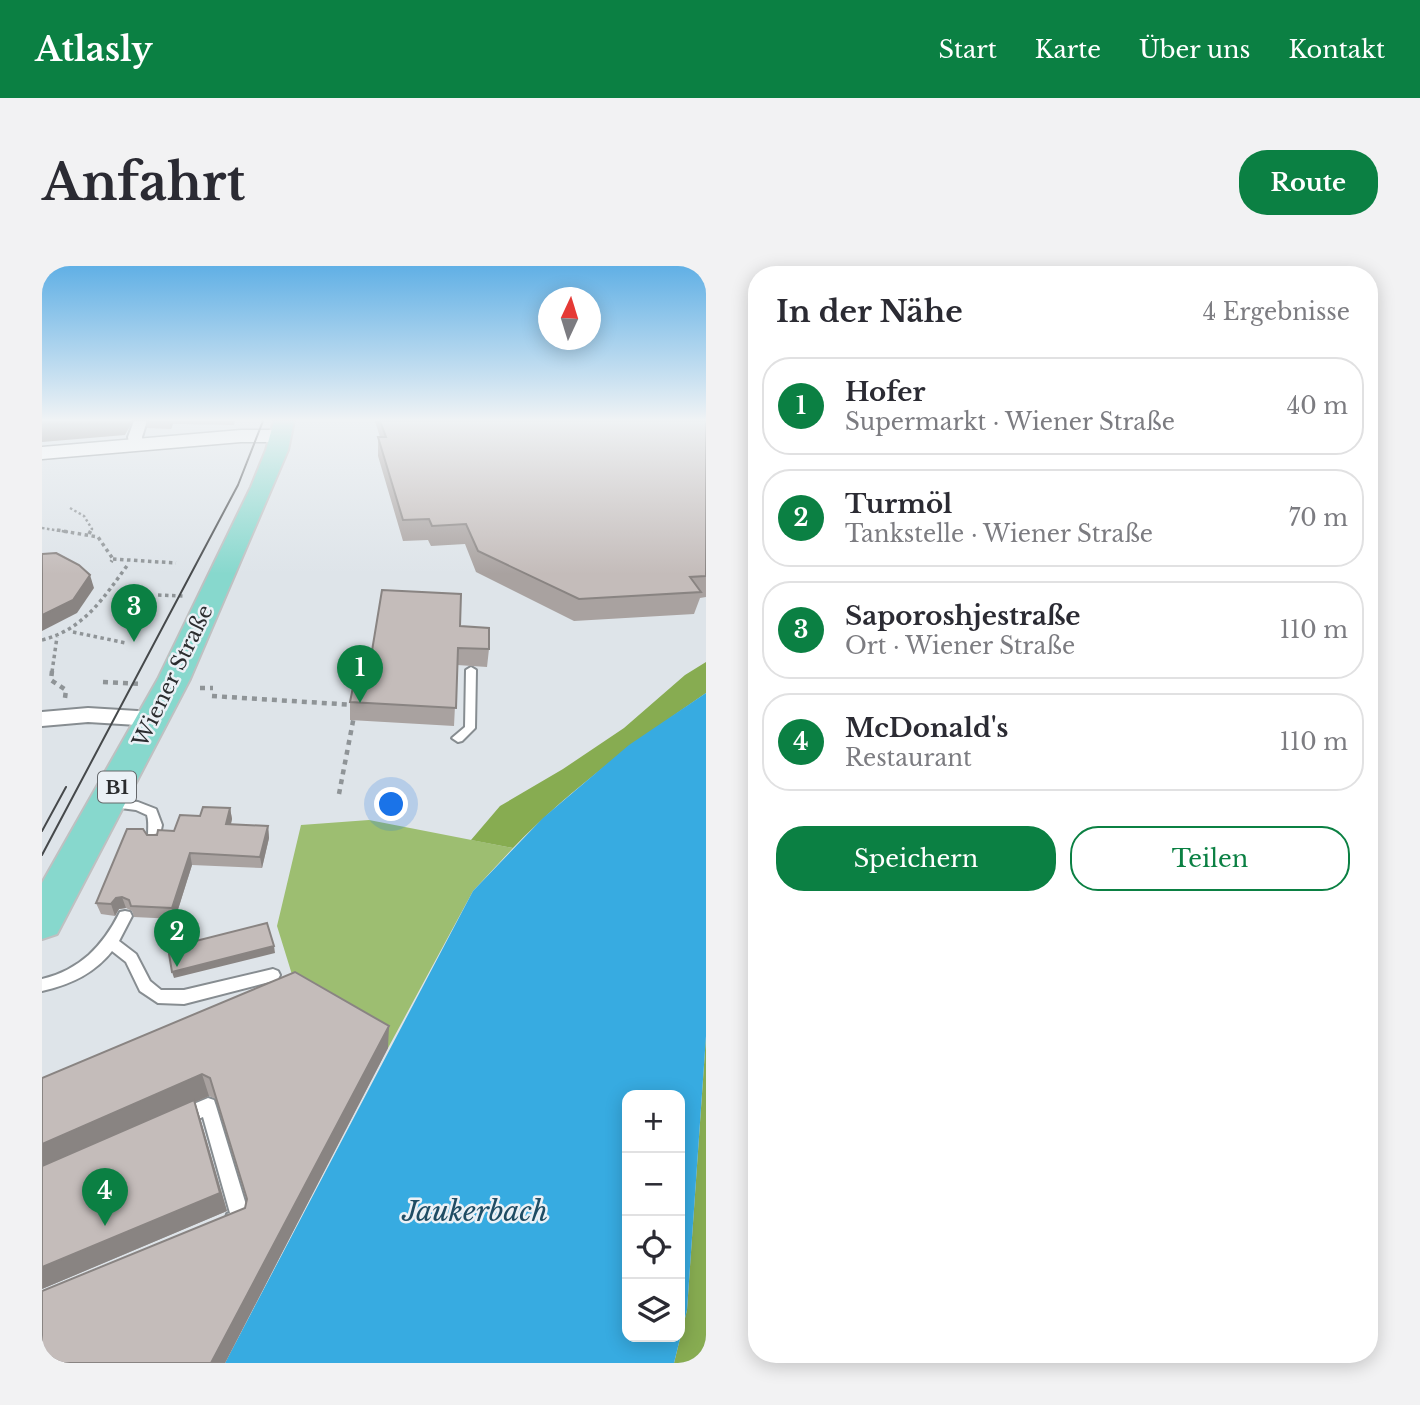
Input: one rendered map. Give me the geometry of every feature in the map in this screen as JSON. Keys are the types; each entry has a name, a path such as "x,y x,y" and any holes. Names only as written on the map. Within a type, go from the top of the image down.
{"main road":[{"name":"Wiener Straße","path":"42,922 154,719 267,472"}],"street":[{"path":"42,719 88,715 154,719"}],"lane":[{"path":"458,738 470,728 471,670"},
{"path":"108,803 138,806 152,813 156,825 154,841"},
{"path":"42,985 69,977 95,961 111,943 125,916"},
{"path":"111,943 131,958 145,986 158,996 184,997 273,975"},
{"path":"172,1122 208,1106 241,1218 216,1229"}],"path":[{"path":"70,508 82,512 88,519 92,528 89,534"},
{"path":"42,528 98,537 112,561 177,563"},
{"path":"42,640 72,631 85,622 129,563"},
{"path":"72,631 102,640 126,643"},
{"path":"57,637 51,680 66,690 63,706"},
{"path":"339,794 358,695"},
{"path":"212,696 356,705"}],"green space":[{"path":"706,662 706,693 582,785 513,848 471,840 500,806 563,769 624,728 685,675"},
{"path":"369,820 513,848 473,891 388,1048 298,994 277,926 301,825"},
{"path":"706,1036 706,1363 674,1363 679,1342 685,1342"}],"water":[{"name":"Jaukerbach","path":"706,693 706,1036 685,1318 685,1090 622,1090 622,1342 679,1342 674,1363 225,1363 473,891 543,818 629,745"}],"building":[{"path":"389,472 706,472 706,576 690,577 701,592 579,599 478,551 466,524 432,526 429,519 403,520"},
{"path":"56,553 79,565 90,575 73,600 42,615 42,554"},
{"path":"382,590 461,594 460,626 489,628 489,649 458,648 456,708 350,702 359,657 371,657"},
{"path":"203,807 230,808 226,824 268,826 260,857 190,853 172,908 131,906 129,900 122,897 116,898 111,904 96,903 127,829 143,829 147,835 157,835 158,830 174,831 180,815 200,816"},
{"path":"267,923 274,946 172,972 168,948"},
{"path":"295,972 389,1026 211,1363 42,1363 42,1291 245,1208 247,1199 210,1078 202,1074 42,1144 42,1078"},
{"path":"194,1100 220,1193 42,1267 42,1166"}],"tram line":[{"path":"42,855 243,472"},
{"path":"42,831 66,787"}],"place":[{"name":"Saporoshjestraße","path":"134,642"},
{"name":"Hofer","path":"360,703"},
{"name":"Turmöl","path":"177,967"},
{"name":"McDonald's","path":"105,1226"}]}
